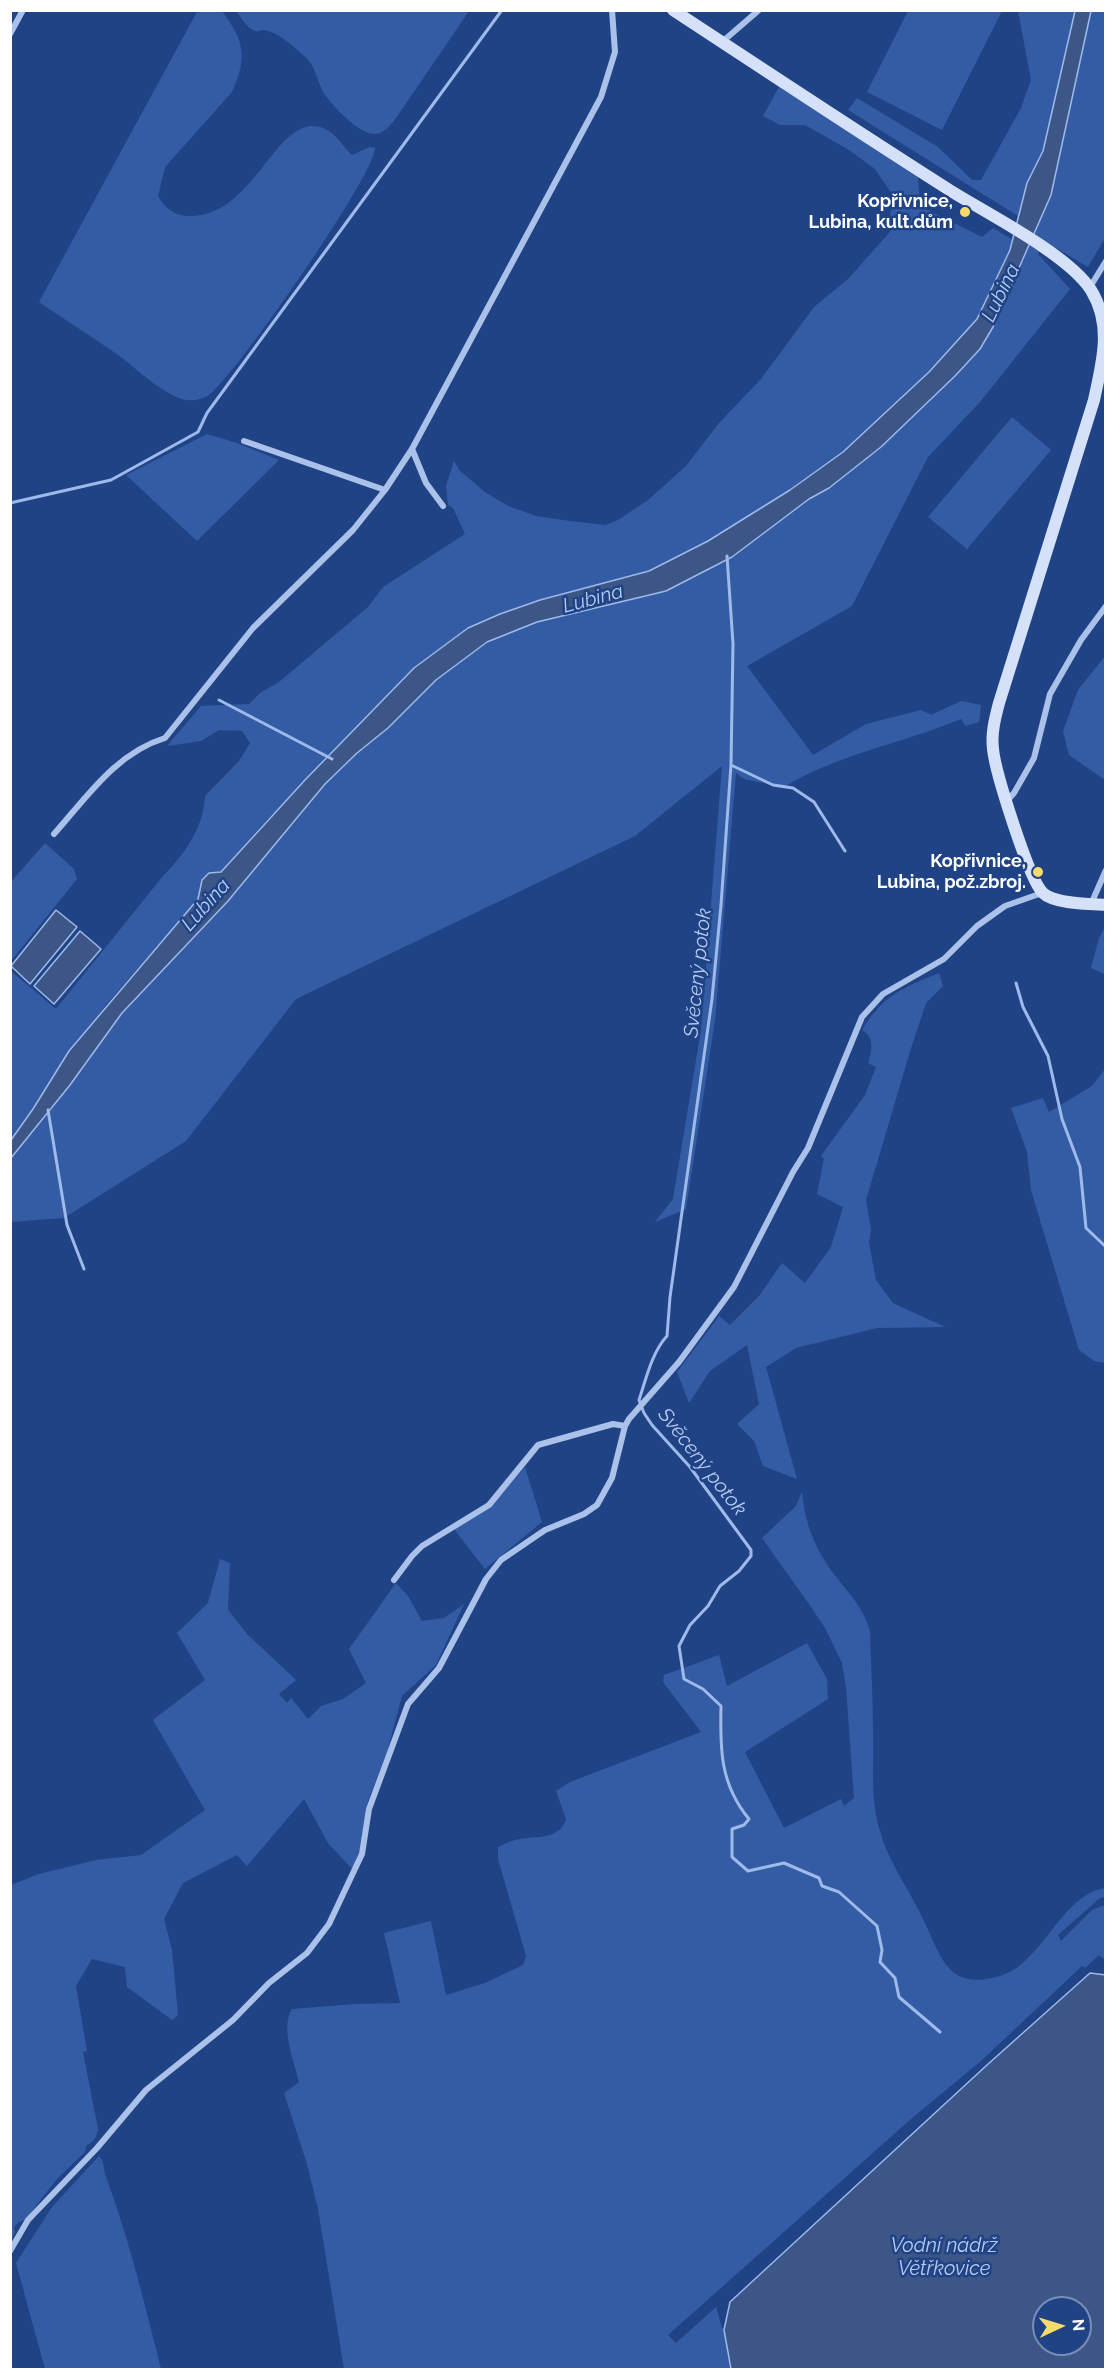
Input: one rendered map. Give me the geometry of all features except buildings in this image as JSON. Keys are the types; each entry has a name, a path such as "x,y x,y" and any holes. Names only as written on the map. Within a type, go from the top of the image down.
{"street":[{"path":"10,34 23,10"},
{"path":"54,834 125,756 145,744 165,738 253,628 353,530 385,490 412,449 601,97 615,52 612,10"},
{"path":"673,10 1036,243 1068,267 1089,288 1098,306 1104,325 1105,342 1094,400 994,723 993,748 996,768 1007,801 1035,881 1042,893 1060,901 1106,905"},
{"path":"722,42 759,10"},
{"path":"1089,288 1106,261"},
{"path":"244,441 385,490"},
{"path":"412,449 426,483 443,506"},
{"path":"1007,801 1034,758 1050,694 1106,606"},
{"path":"1091,904 1106,870"},
{"path":"10,2251 28,2220 97,2148 146,2090 233,2020 269,1983 307,1953 333,1916 362,1854 373,1797 408,1704 439,1668 486,1579 501,1560 545,1530 584,1514 597,1505 612,1479 625,1426 680,1362 734,1287 793,1172 808,1148 862,1017 883,994 944,959 974,928 1005,906 1042,893"},
{"path":"394,1580 422,1546 489,1504 538,1445 613,1424 625,1426"}],"shaded area":[{"path":"198,10 222,11 239,40 242,58 232,92 165,167 158,196 170,210 186,216 208,213 227,204 243,190 284,141 298,130 312,126 325,129 331,132 352,155 370,147 375,148 369,166 353,196 273,316 223,381 209,395 189,400 169,394 118,355 39,302"},
{"path":"236,11 469,11 394,121 382,132 373,134 358,127 335,107 322,90 308,59 275,33 252,29"},
{"path":"908,11 1002,11 942,130 867,92"},
{"path":"1018,11 1075,11 1043,152 1027,183 1018,216 848,110 857,98 938,147 972,180 981,180 1021,108 1031,80"},
{"path":"1091,11 1105,11 1105,238 1088,267 1044,241 1038,254 1070,289 980,402 928,457 852,606 747,666 813,755 866,724 921,710 931,715 961,701 981,705 979,722 966,726 961,719 825,766 784,787 744,779 736,773 715,1020 686,1209 655,1222 673,1199 701,1030 722,766 635,836 296,999 186,1141 64,1218 11,1222 11,1158 49,1112 122,1013 228,901 325,784 357,753 388,728 435,680 487,642 537,622 666,591 732,557 809,499 829,488 881,447 955,376 1051,195"},
{"path":"779,87 918,176 920,206 982,237 993,228 1013,240 977,319 929,372 843,452 790,490 708,541 649,571 540,600 468,628 333,752 263,824 221,872 209,873 202,880 198,899 105,1006 11,1140 11,971 56,1009 185,850 201,819 205,796 239,761 250,743 242,731 219,730 201,741 167,746 201,706 249,704 260,693 279,682 368,607 383,587 465,534 453,508 448,505 446,486 454,461 460,471 485,492 508,506 536,516 606,525 618,520 648,500 686,466 719,423 761,379 814,307 848,279 893,228 890,222 892,194 875,169 849,150 805,125 780,125 763,116"},
{"path":"1012,417 1051,450 967,549 928,517"},
{"path":"207,434 279,460 197,541 126,475"},
{"path":"1105,656 1105,780 1069,755 1063,731 1078,690"},
{"path":"45,843 74,869 77,879 11,961 11,882"},
{"path":"1105,927 1106,974 1091,968 1099,938"},
{"path":"939,973 943,986 926,1003 866,1200 871,1229 869,1243 876,1280 893,1303 945,1327 877,1328 796,1348 766,1367 797,1479 763,1466 754,1441 737,1424 759,1404 747,1345 710,1371 689,1403 677,1372 719,1316 730,1325 759,1296 782,1263 805,1283 831,1247 843,1207 817,1194 824,1159 821,1156 865,1095 876,1067 868,1063 871,1040 862,1030 878,1008 895,994"},
{"path":"1105,1069 1106,1363 1094,1361 1079,1350 1031,1190 1027,1152 1011,1108 1043,1098 1049,1112 1092,1086"},
{"path":"525,1467 542,1522 485,1569 453,1528 492,1505"},
{"path":"802,1492 811,1534 823,1558 867,1621 870,1632 873,1782 877,1819 894,1866 942,1959 958,1975 969,1979 983,1980 1000,1976 1015,1969 1028,1958 1076,1903 1090,1893 1105,1888 1105,1897 1100,1898 1058,1935 1061,1941 1092,1910 1105,1905 1105,1960 1099,1955 1085,1968 1082,1966 981,2061 911,2119 668,2335 676,2343 716,2307 724,2330 731,2369 344,2369 318,2209 307,2164 284,2093 299,2082 291,2055 287,2025 292,2009 400,2003 384,1933 431,1921 446,1995 485,1983 523,1965 526,1956 498,1859 498,1847 514,1840 547,1836 559,1831 566,1819 556,1791 570,1782 701,1732 663,1682 664,1675 719,1655 727,1686 807,1643 827,1679 828,1699 745,1752 784,1828 841,1799 844,1806 854,1798 846,1687 842,1663 825,1628 762,1538 796,1506"},
{"path":"220,1559 230,1563 228,1610 248,1635 296,1680 279,1694 287,1703 291,1698 308,1719 321,1706 343,1699 366,1683 349,1649 396,1583 408,1596 422,1621 444,1618 464,1604 436,1665 402,1696 387,1752 368,1801 363,1846 353,1870 328,1843 304,1799 247,1866 237,1855 183,1883 164,1919 172,1950 178,2015 172,2020 127,1987 125,1967 92,1959 76,1986 87,2051 83,2052 98,2129 94,2139 86,2146 85,2152 57,2179 25,2220 14,2227 15,2232 11,2242 11,1885 39,1874 96,1860 141,1855 205,1810 153,1720 205,1680 177,1633 208,1603"},
{"path":"99,2156 143,2296 161,2369 45,2369 16,2263 52,2207"}],"water":[{"name":"Lubina","path":"1075,11 1091,11 1051,195 993,327 980,349 955,376 881,447 829,488 809,499 732,557 666,591 537,622 487,642 436,680 388,728 357,753 325,784 228,901 122,1013 70,1085 11,1158 11,1140 69,1051 198,899 202,880 209,873 221,872 305,780 414,668 468,628 500,614 540,600 649,571 708,541 790,490 843,452 929,372 977,319 1010,250 1027,183 1043,151"},
{"path":"56,910 77,927 30,984 11,966"},
{"path":"80,931 101,949 54,1004 34,986"},
{"name":"Vodní nádrž Větřkovice","path":"1090,1973 1106,1975 1105,2369 731,2369 724,2330 730,2302"}],"waterway":[{"path":"10,503 111,480 198,432 207,413 502,10"},
{"name":"Svěcený potok","path":"727,556 733,644 731,765 712,999 670,1297 667,1336 653,1358 639,1400 652,1425 690,1467 751,1550 751,1556 739,1571 720,1586 708,1606 690,1625 679,1646 684,1679 703,1689 721,1706 722,1751 727,1779 739,1806 749,1819 744,1825 732,1829 732,1857 748,1871 784,1863 819,1878 822,1886 839,1892 877,1926 882,1950 880,1962 895,1978 899,1997 940,2032"},
{"path":"219,700 332,759"},
{"path":"731,765 773,785 793,788 814,802 845,851"},
{"path":"1016,983 1023,1007 1048,1056 1062,1119 1080,1167 1086,1228 1106,1247"},
{"path":"48,1110 67,1225 84,1269"}],"place":[{"name":"Kopřivnice, Lubina, kult.dům","path":"965,212"},
{"name":"Kopřivnice, Lubina, pož.zbroj.","path":"1038,872"}]}
